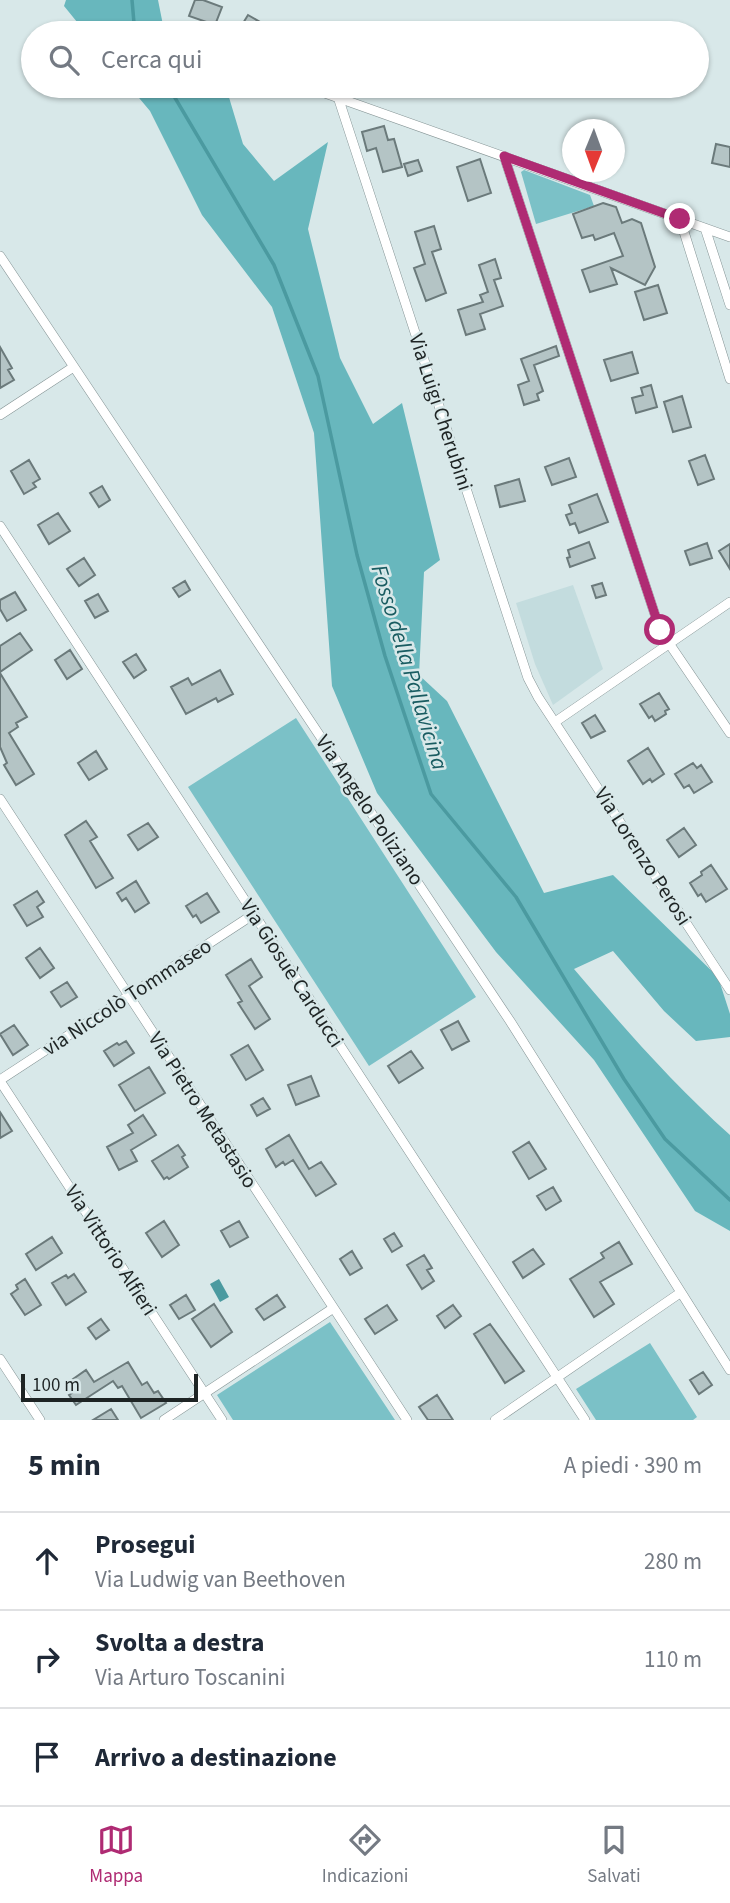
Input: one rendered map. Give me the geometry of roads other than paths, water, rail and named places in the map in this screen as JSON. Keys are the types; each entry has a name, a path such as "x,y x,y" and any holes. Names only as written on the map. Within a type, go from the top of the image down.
{"street":[{"name":"Via Luigi Cherubini","path":"338,98 528,678 555,722"},
{"path":"341,98 730,237"},
{"path":"504,156 660,630 730,733"},
{"path":"680,219 730,379"},
{"path":"705,228 730,305"},
{"name":"Via Angelo Poliziano","path":"0,256 72,368 510,1021 730,1370"},
{"path":"0,415 72,368"},
{"name":"Via Giosuè Carducci","path":"0,526 585,1420"},
{"path":"555,722 730,602"},
{"name":"Via Lorenzo Perosi","path":"555,722 730,990"},
{"name":"Via Pietro Metastasio","path":"0,799 407,1420"},
{"name":"via Niccolò Tommaseo","path":"0,1080 254,914"},
{"name":"Via Vittorio Alfieri","path":"0,1080 222,1420"},
{"path":"495,1420 680,1293"},
{"path":"164,1420 332,1309"},
{"path":"0,1359 40,1420"}],"waterway":[{"name":"Fosso della Pallavicina","path":"132,0 134,21"},
{"name":"Fosso della Pallavicina","path":"175,98 274,265 318,376 357,555 385,656 431,794 516,897 624,1079 665,1139 730,1200"}]}
